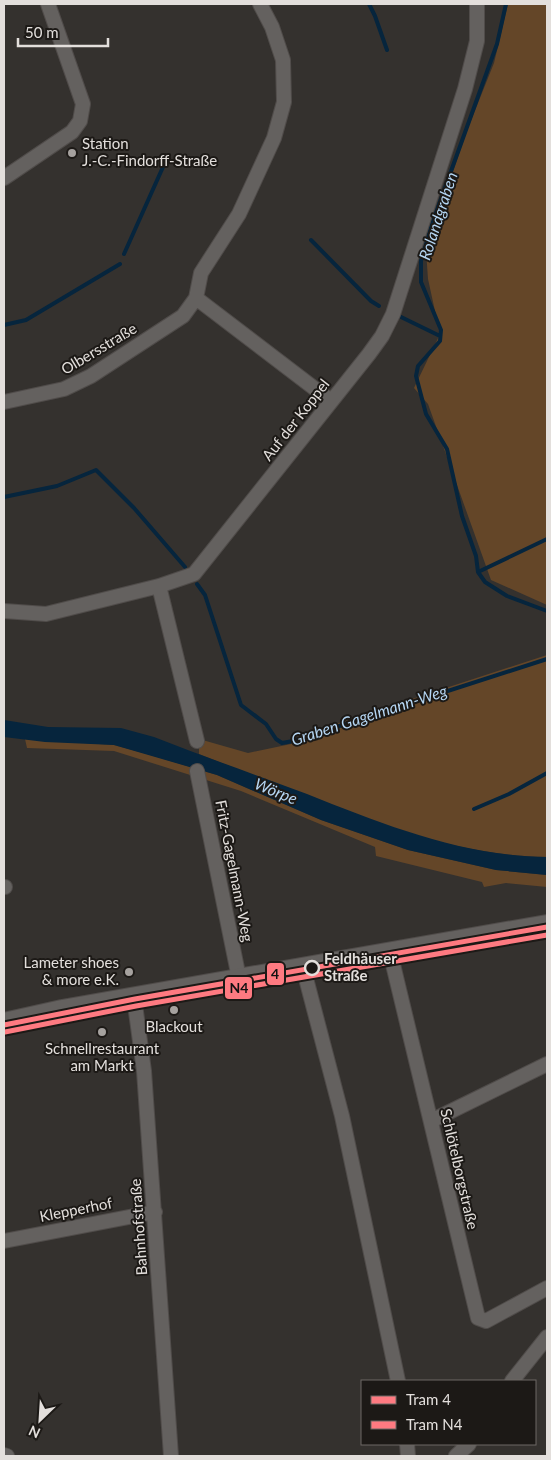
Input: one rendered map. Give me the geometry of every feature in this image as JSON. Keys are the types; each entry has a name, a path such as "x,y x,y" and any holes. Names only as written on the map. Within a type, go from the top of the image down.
{"street":[{"path":"4,178 72,132 80,121 83,104 48,4"},
{"path":"260,4 272,27 283,60 284,102 274,138 239,214 201,273 196,298 331,401"},
{"name":"Auf der Koppel","path":"4,611 46,614 159,586 194,574 382,336 393,314 465,89 477,41 477,4"},
{"name":"Olbersstraße","path":"4,402 64,389 91,376 183,316 196,298"},
{"path":"159,586 196,741"},
{"name":"Fritz-Gagelmann-Weg","path":"197,771 240,978"},
{"path":"4,1022 134,996 547,924"},
{"name":"Schlötelborgstraße","path":"390,952 478,1318 486,1321 547,1288"},
{"path":"303,967 342,1116 398,1380"},
{"name":"Bahnhofstraße","path":"134,996 144,1071 171,1456"},
{"path":"431,1121 547,1064"},
{"name":"Klepperhof","path":"4,1240 155,1212"},
{"path":"513,1380 545,1346"},
{"path":"456,1456 467,1445"}],"shaded area":[{"path":"508,4 547,4 547,605 491,580 428,404 414,388 440,334 428,279 426,250 468,128 494,63"},
{"path":"547,655 547,857 503,854 458,846 414,835 326,805 199,754 199,739 248,753 291,744 299,736"},
{"path":"25,739 114,745 147,754 217,775 321,820 408,850 496,870 547,875 547,887 506,883 484,887 482,882 376,856 375,847 241,791 114,751 27,748"}],"water":[{"name":"Wörpe","path":"4,720 48,727 121,728 154,737 365,817 424,837 485,851 547,857 547,875 496,870 408,850 321,820 217,775 114,745 45,742 4,737"}],"waterway":[{"path":"369,4 387,50"},
{"name":"Rolandgraben","path":"506,4 497,44 433,221 421,261 421,282 441,330 440,341 418,366 416,376 426,414 447,449 462,516 476,556 478,572 485,582 507,596 547,611"},
{"path":"124,254 163,167"},
{"path":"311,240 371,301 379,306"},
{"path":"4,325 26,320 120,264"},
{"path":"401,317 440,336"},
{"name":"Graben Gagelmann-Weg","path":"4,497 57,486 96,470 134,508 185,567"},
{"path":"478,572 547,539"},
{"name":"Graben Gagelmann-Weg","path":"197,584 205,595 241,705 266,724 276,739 282,743 547,659"},
{"path":"474,809 509,794 547,773"}],"tram line":[{"name":"4","path":"4,1025 135,999 547,927"},
{"name":"N4","path":"5,1032 136,1006 547,935"}],"place":[{"name":"Station J.-C.-Findorff-Straße","path":"72,153"},
{"name":"Feldhäuser Straße","path":"312,968"},
{"name":"Lameter shoes & more e.K.","path":"129,972"},
{"name":"Blackout","path":"174,1010"},
{"name":"Schnellrestaurant am Markt","path":"102,1032"}]}
